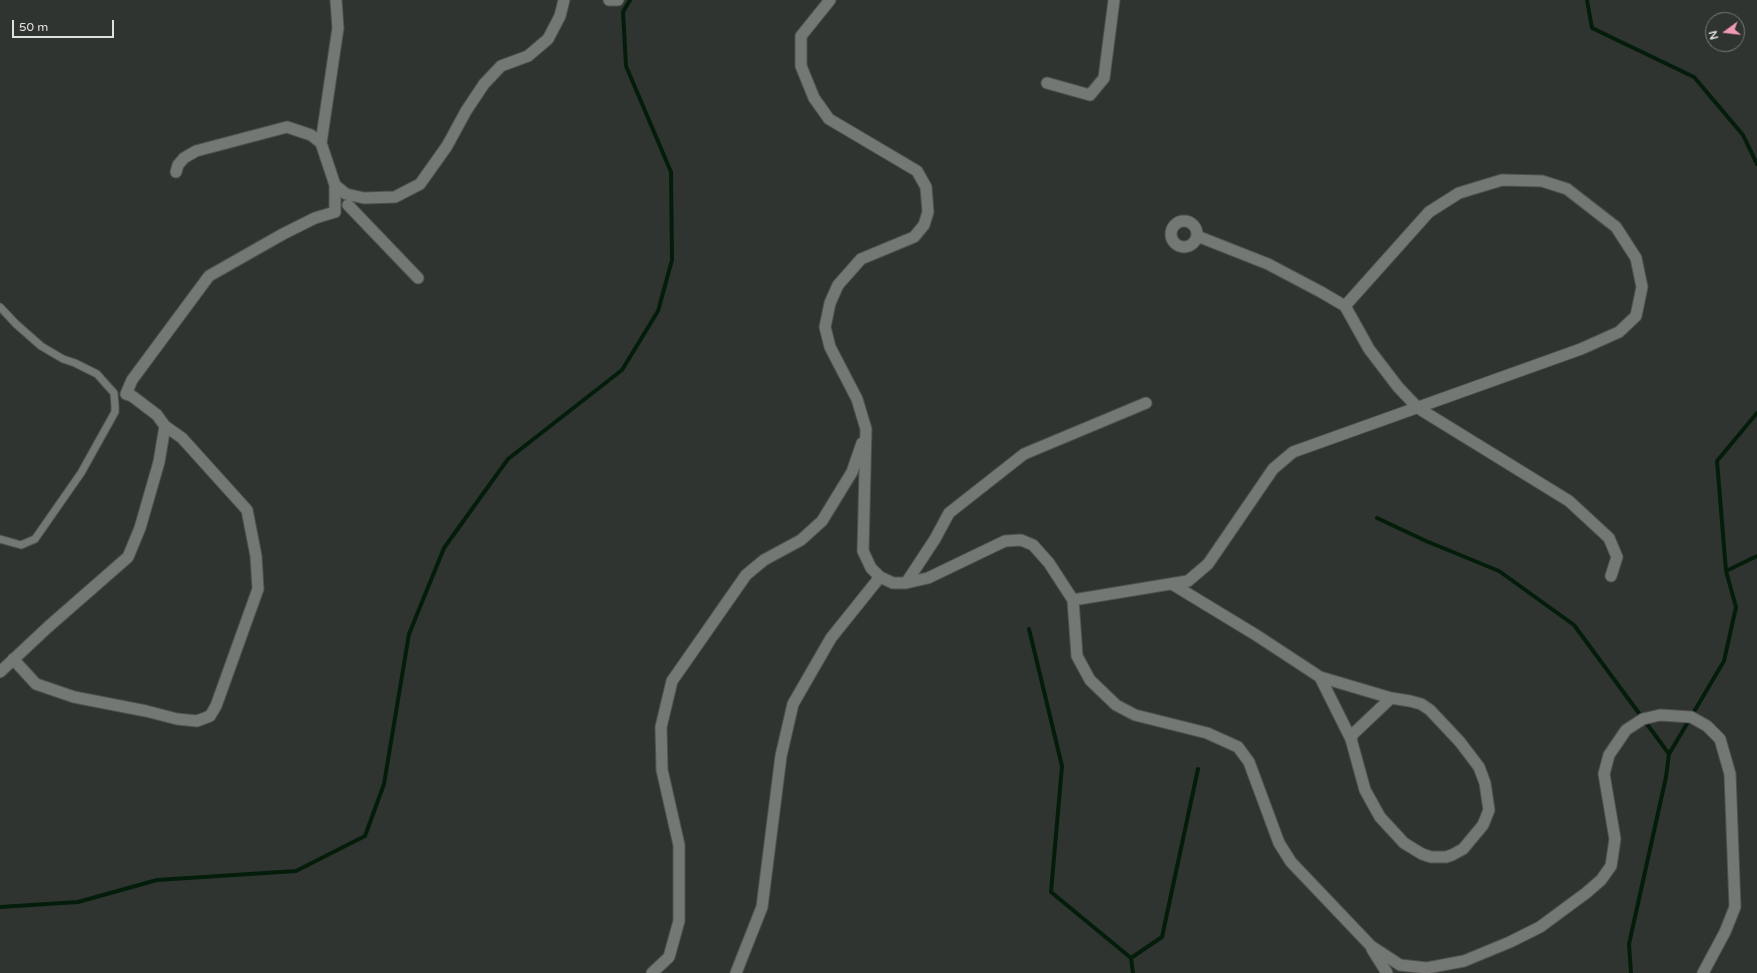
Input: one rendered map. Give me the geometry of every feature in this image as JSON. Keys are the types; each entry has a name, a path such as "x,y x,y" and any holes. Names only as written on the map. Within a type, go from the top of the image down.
{"street":[{"path":"335,212 335,185 321,143 338,28 336,0"},
{"path":"335,185 346,194 364,198 395,197 420,184 447,146 466,111 484,84 501,66 528,56 548,39 560,16 564,0"},
{"path":"608,0 618,0"},
{"path":"830,0 801,36 801,66 814,98 829,119 917,171 926,187 928,212 924,225 914,237 862,259 838,285 830,303 825,327 830,348 857,399 866,429 863,551 871,568 880,577 893,583 906,583 928,578 1006,541 1021,540 1033,545 1049,563 1073,600 1077,656 1090,680 1116,705 1135,715 1207,732 1238,747 1249,762 1279,843 1291,862 1371,946 1387,973"},
{"path":"1047,83 1090,95 1104,78 1114,0"},
{"path":"176,172 178,165 184,158 196,151 287,127 311,135 321,143"},
{"path":"1073,600 1188,581 1208,564 1273,469 1293,452 1581,349 1619,332 1636,316 1642,287 1636,258 1616,226 1567,189 1542,181 1502,180 1459,193 1429,212 1345,306"},
{"path":"13,659 36,684 74,697 146,711 177,720 197,721 210,716 216,706 258,589 256,556 247,510 182,438 165,426 156,415 138,400 126,394 132,380 209,276 283,234 315,218 335,212 364,198"},
{"path":"348,205 418,278"},
{"path":"1197,236 1268,264 1322,292 1345,306 1369,349 1398,387 1418,408 1569,501 1609,538 1617,557 1611,576"},
{"path":"906,583 935,539 949,513 1024,454 1146,403"},
{"path":"0,672 128,557 140,528 159,462 165,426"},
{"path":"652,973 669,957 679,921 679,845 662,770 661,727 672,682 746,575 764,560 801,540 822,521 852,472 866,429"},
{"path":"736,973 762,907 781,756 793,704 831,638 880,577"},
{"path":"1172,584 1256,635 1320,677 1391,698 1421,704 1430,710 1453,734 1479,767 1485,783 1489,810 1483,825 1472,840 1459,852 1440,857 1431,857 1422,854 1404,844 1380,817 1365,790 1351,739 1320,677"},
{"path":"1351,739 1353,734 1391,698"},
{"path":"1371,946 1400,965 1426,968 1464,961 1510,942 1540,927 1586,893 1601,880 1611,866 1615,839 1604,774 1609,755 1626,730 1643,719 1660,715 1691,717 1707,726 1720,739 1730,774 1735,907 1725,932 1702,973"}],"lane":[{"path":"0,307 16,324 41,346 63,359 97,374 110,387 114,393 115,401 115,412 81,473 35,539 21,545 0,539"},
{"path":"115,401 126,394"}],"waterway":[{"path":"0,907 78,902 157,880 296,871 365,836 384,784 409,634 444,548 508,459 622,370 658,311 672,260 671,172 626,66 623,12 630,0"},
{"path":"1587,0 1592,28 1694,77 1743,135 1757,164"},
{"path":"1631,973 1629,944 1666,777 1669,754 1724,661 1736,607 1726,571 1717,461 1757,413"},
{"path":"1377,518 1426,541 1499,571 1574,625 1669,754"},
{"path":"1726,571 1757,556"},
{"path":"1029,629 1062,766 1051,892 1131,958 1133,973"},
{"path":"1131,958 1162,937 1198,769"}]}
